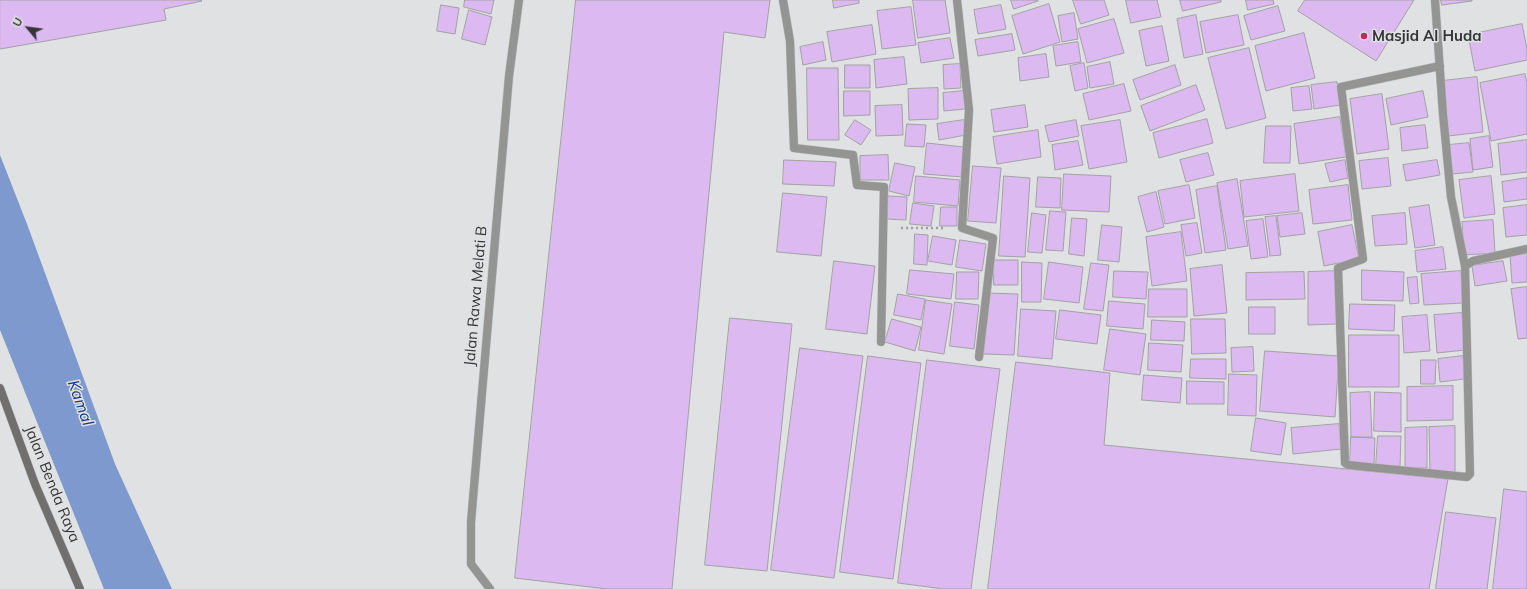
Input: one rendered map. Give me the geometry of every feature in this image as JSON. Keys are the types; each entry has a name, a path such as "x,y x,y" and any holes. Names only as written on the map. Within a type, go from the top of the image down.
{"main road":[{"name":"Jalan Benda Raya","path":"0,388 35,484 80,589"}],"street":[{"name":"Jalan Rawa Melati B","path":"490,589 471,564 471,522 509,76 519,0"},
{"path":"783,0 790,41 794,148 853,155 857,185 884,187 880,342"},
{"path":"957,0 969,110 962,228 993,238 979,357"},
{"path":"1435,0 1440,66 1442,114 1451,197 1465,266 1470,474 1467,477 1348,465 1345,463 1338,268 1363,259 1341,87 1440,66"},
{"path":"1465,266 1473,261 1527,249"}],"path":[{"path":"883,228 962,228"}],"water":[{"name":"Kamal","path":"0,155 27,224 115,464 172,589 104,589 0,330"}],"building":[{"path":"0,0 202,1 164,9 166,20 0,49"},
{"path":"465,0 494,0 491,14 464,7"},
{"path":"576,0 770,0 765,38 724,32 672,589 607,589 515,578"},
{"path":"833,0 859,0 859,3 834,8"},
{"path":"913,0 945,0 950,33 918,38"},
{"path":"1011,0 1038,0 1038,1 1014,9"},
{"path":"1073,0 1104,0 1109,15 1081,24"},
{"path":"1126,0 1157,0 1161,17 1131,23"},
{"path":"1180,0 1221,0 1221,2 1183,11"},
{"path":"1246,0 1273,0 1274,4 1248,10"},
{"name":"Masjid Al Huda","path":"1305,0 1414,0 1376,61 1298,11"},
{"path":"1441,0 1472,0 1472,1 1442,5"},
{"path":"1049,4 1060,42 1023,54 1012,16"},
{"path":"441,5 459,8 455,34 437,31"},
{"path":"1001,5 1006,29 978,34 974,10"},
{"path":"1278,6 1285,31 1251,40 1244,16"},
{"path":"911,7 916,45 882,49 877,11"},
{"path":"469,10 492,17 485,45 462,39"},
{"path":"1074,13 1078,39 1062,42 1058,16"},
{"path":"1196,15 1203,54 1184,58 1177,19"},
{"path":"1238,15 1244,45 1206,53 1200,22"},
{"path":"1114,19 1124,53 1087,63 1078,29"},
{"path":"1522,24 1527,49 1527,60 1475,71 1468,35"},
{"path":"872,25 876,54 832,62 827,32"},
{"path":"1162,26 1169,61 1146,66 1139,31"},
{"path":"1304,33 1315,78 1266,91 1255,46"},
{"path":"1012,34 1015,50 978,56 975,40"},
{"path":"950,38 954,58 921,63 918,43"},
{"path":"823,42 826,60 803,65 800,47"},
{"path":"1078,42 1081,62 1056,66 1053,46"},
{"path":"1249,48 1266,118 1226,129 1208,58"},
{"path":"1046,54 1049,77 1020,81 1018,58"},
{"path":"904,57 907,84 876,88 874,60"},
{"path":"1110,62 1114,84 1090,88 1087,67"},
{"path":"1084,63 1088,88 1075,91 1070,66"},
{"path":"960,64 961,88 944,89 943,65"},
{"path":"845,65 870,65 870,88 845,88"},
{"path":"1175,65 1181,85 1140,100 1133,80"},
{"path":"807,68 838,68 839,140 808,140"},
{"path":"1525,74 1527,83 1527,134 1491,141 1480,83"},
{"path":"1477,77 1483,132 1448,136 1442,81"},
{"path":"1337,82 1340,105 1314,109 1311,85"},
{"path":"1124,84 1131,111 1089,120 1083,94"},
{"path":"1196,85 1205,110 1150,131 1141,106"},
{"path":"1309,86 1312,109 1293,111 1291,88"},
{"path":"938,88 938,119 909,120 908,89"},
{"path":"844,91 870,91 870,115 844,116"},
{"path":"964,91 965,109 944,111 943,93"},
{"path":"1423,91 1428,117 1391,125 1386,99"},
{"path":"1382,94 1389,149 1357,154 1350,99"},
{"path":"902,105 903,135 876,136 875,106"},
{"path":"1025,105 1028,127 994,132 991,110"},
{"path":"1340,117 1346,157 1299,164 1294,124"},
{"path":"1207,119 1213,143 1159,158 1153,133"},
{"path":"855,120 871,130 861,145 845,135"},
{"path":"964,120 966,135 939,140 937,124"},
{"path":"1076,120 1079,136 1049,142 1045,126"},
{"path":"1120,120 1127,162 1089,169 1081,126"},
{"path":"907,124 926,125 924,147 905,146"},
{"path":"1425,125 1428,148 1402,151 1400,128"},
{"path":"1266,126 1291,126 1290,163 1264,163"},
{"path":"1038,130 1041,157 997,164 993,137"},
{"path":"1489,136 1493,167 1473,170 1470,139"},
{"path":"1527,140 1527,172 1501,175 1498,144"},
{"path":"1078,141 1083,165 1055,170 1052,145"},
{"path":"927,143 964,147 962,177 924,174"},
{"path":"1469,143 1473,172 1452,174 1449,145"},
{"path":"1208,153 1214,175 1186,182 1180,160"},
{"path":"888,155 889,180 860,180 860,156"},
{"path":"1388,158 1391,186 1362,189 1359,161"},
{"path":"784,160 836,162 834,186 783,184"},
{"path":"1345,160 1348,178 1330,182 1325,164"},
{"path":"1437,160 1440,175 1406,181 1403,165"},
{"path":"895,163 915,167 909,196 889,191"},
{"path":"973,166 1001,168 996,223 968,221"},
{"path":"1064,174 1111,176 1109,212 1062,210"},
{"path":"1295,174 1299,211 1244,217 1240,181"},
{"path":"916,176 960,180 958,206 914,202"},
{"path":"1004,176 1030,178 1025,257 999,256"},
{"path":"1491,176 1495,214 1464,218 1459,180"},
{"path":"1038,177 1061,178 1060,208 1036,207"},
{"path":"1527,178 1527,199 1504,202 1502,182"},
{"path":"1237,179 1248,246 1228,249 1217,183"},
{"path":"1189,185 1195,218 1165,224 1158,191"},
{"path":"1348,185 1352,220 1313,224 1309,190"},
{"path":"1217,186 1226,250 1205,253 1196,190"},
{"path":"1156,192 1164,227 1147,232 1138,197"},
{"path":"783,193 827,197 821,256 777,252"},
{"path":"888,196 907,197 906,220 887,219"},
{"path":"913,203 934,206 931,226 910,224"},
{"path":"1429,205 1435,245 1415,248 1409,208"},
{"path":"1527,205 1527,235 1506,237 1503,208"},
{"path":"941,207 957,207 957,226 940,226"},
{"path":"1050,211 1066,212 1063,251 1046,250"},
{"path":"1032,213 1046,215 1042,253 1028,252"},
{"path":"1302,213 1305,234 1280,237 1277,216"},
{"path":"1405,213 1407,244 1375,246 1372,216"},
{"path":"1276,216 1281,255 1270,256 1265,217"},
{"path":"1072,218 1087,219 1084,256 1069,254"},
{"path":"1263,219 1268,257 1251,259 1246,221"},
{"path":"1493,220 1495,253 1464,255 1462,222"},
{"path":"1197,223 1202,253 1186,256 1181,225"},
{"path":"1102,225 1122,227 1119,262 1098,260"},
{"path":"1352,225 1359,259 1324,266 1318,232"},
{"path":"1181,232 1187,281 1152,286 1146,237"},
{"path":"915,234 928,235 927,265 914,264"},
{"path":"933,236 956,240 952,265 928,261"},
{"path":"960,240 986,244 982,271 956,267"},
{"path":"1443,247 1446,269 1417,272 1415,251"},
{"path":"1527,254 1527,282 1512,283 1510,255"},
{"path":"994,260 1018,260 1018,285 994,285"},
{"path":"834,261 875,266 867,334 826,329"},
{"path":"1503,261 1507,281 1475,286 1472,266"},
{"path":"1022,262 1042,263 1041,302 1022,302"},
{"path":"1049,262 1083,267 1079,303 1044,299"},
{"path":"1091,263 1109,265 1103,311 1084,309"},
{"path":"1222,265 1227,313 1194,316 1190,269"},
{"path":"910,270 954,274 951,299 907,294"},
{"path":"1362,270 1404,272 1403,301 1362,300"},
{"path":"1114,271 1148,272 1146,299 1113,297"},
{"path":"1337,271 1337,324 1308,325 1308,272"},
{"path":"1461,271 1463,303 1424,305 1421,274"},
{"path":"957,272 979,272 978,299 956,299"},
{"path":"1304,272 1305,299 1246,300 1246,273"},
{"path":"1417,277 1419,303 1410,304 1407,278"},
{"path":"1527,287 1527,338 1518,339 1511,289"},
{"path":"1149,289 1187,289 1187,317 1148,317"},
{"path":"987,293 1018,294 1014,355 984,354"},
{"path":"898,294 925,299 921,320 894,315"},
{"path":"926,300 952,304 944,354 919,350"},
{"path":"1109,301 1145,304 1143,329 1107,326"},
{"path":"955,302 979,305 974,349 950,346"},
{"path":"1350,304 1395,305 1394,331 1349,329"},
{"path":"1249,307 1275,307 1275,334 1249,334"},
{"path":"1021,309 1056,311 1052,359 1018,356"},
{"path":"1060,310 1101,315 1097,344 1056,339"},
{"path":"1462,313 1465,350 1437,353 1434,315"},
{"path":"1427,315 1430,351 1404,353 1402,317"},
{"path":"730,318 792,324 767,571 705,565"},
{"path":"892,319 921,327 915,351 885,342"},
{"path":"1191,319 1225,319 1226,353 1192,354"},
{"path":"1152,320 1185,322 1184,341 1151,340"},
{"path":"1110,329 1146,334 1140,375 1104,370"},
{"path":"1349,335 1399,335 1399,387 1349,387"},
{"path":"1149,343 1183,345 1181,372 1148,370"},
{"path":"1253,347 1254,371 1232,372 1231,348"},
{"path":"800,348 863,356 834,578 771,570"},
{"path":"1265,351 1339,356 1335,417 1260,411"},
{"path":"868,356 921,363 893,579 840,572"},
{"path":"1463,356 1465,379 1440,382 1438,359"},
{"path":"1191,359 1226,359 1226,379 1190,378"},
{"path":"927,360 1000,369 971,589 944,589 898,583"},
{"path":"1421,360 1436,360 1435,384 1421,384"},
{"path":"1016,362 1110,373 1104,445 1448,479 1429,589 988,589"},
{"path":"1229,374 1257,375 1256,416 1228,415"},
{"path":"1144,375 1182,378 1180,403 1142,400"},
{"path":"1187,381 1224,382 1224,404 1187,404"},
{"path":"1453,386 1453,420 1407,421 1407,387"},
{"path":"1370,392 1372,437 1351,437 1350,393"},
{"path":"1375,392 1401,393 1401,432 1374,431"},
{"path":"1256,418 1286,423 1281,455 1251,451"},
{"path":"1339,424 1341,449 1293,454 1291,428"},
{"path":"1455,426 1455,472 1430,472 1429,427"},
{"path":"1427,427 1427,468 1405,468 1405,428"},
{"path":"1378,436 1401,436 1400,466 1376,466"},
{"path":"1351,437 1375,438 1374,464 1350,463"},
{"path":"1504,489 1527,492 1527,589 1493,589"},
{"path":"1446,512 1496,518 1487,589 1436,589"}],"place":[{"name":"Masjid Al Huda","path":"1364,36"}]}
